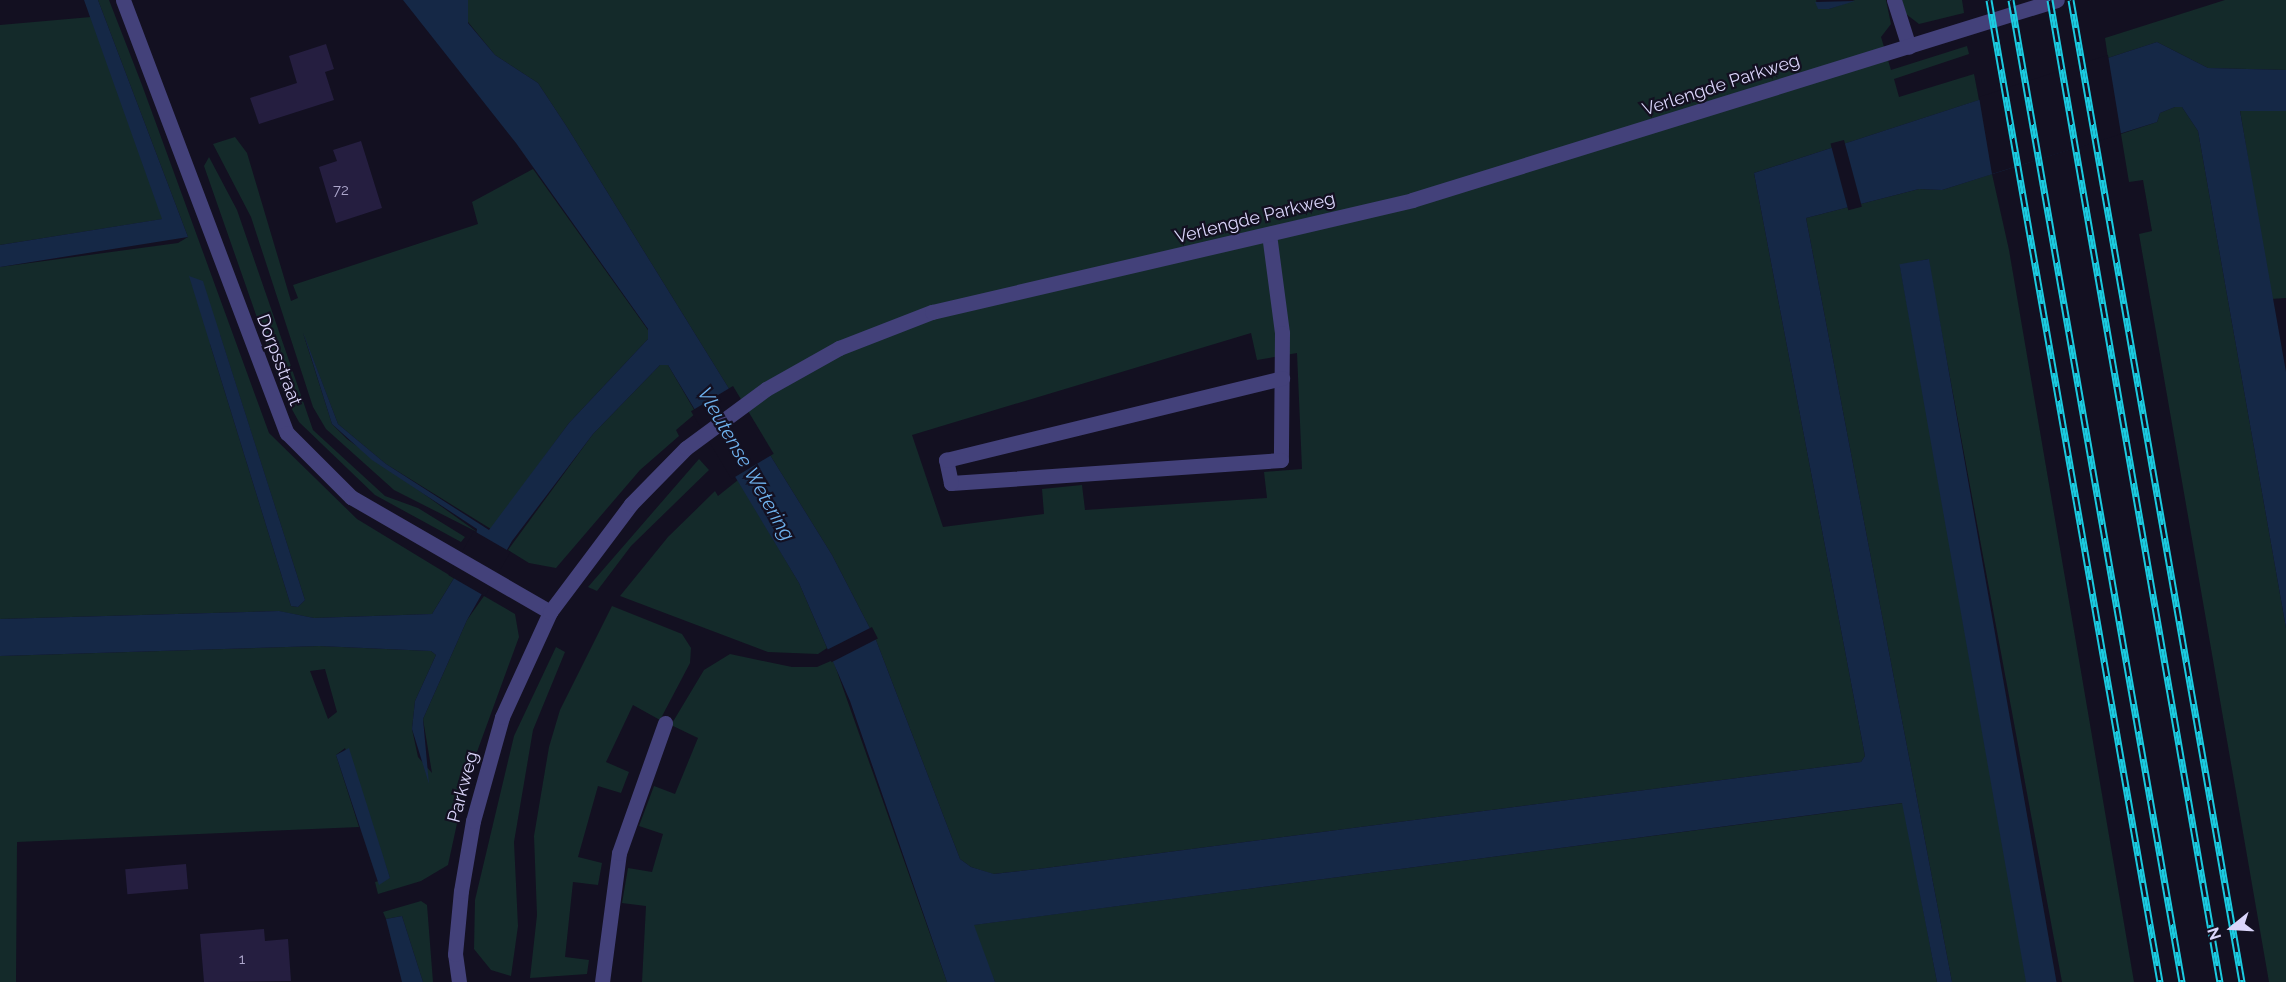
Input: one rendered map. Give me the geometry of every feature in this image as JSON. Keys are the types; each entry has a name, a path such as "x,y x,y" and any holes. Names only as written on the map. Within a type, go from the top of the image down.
{"street":[{"name":"Dorpsstraat","path":"123,0 287,433 351,497 550,612"},
{"path":"1894,0 1909,47"},
{"name":"Verlengde Parkweg","path":"550,612 607,532 686,448 766,389 839,348 932,312 1269,234 1507,173 2057,0"},
{"path":"1269,234 1278,273 1282,378 1281,460 951,483 946,459 1282,378"},
{"name":"Parkweg","path":"459,982 455,954 460,891 473,821 502,717 550,612"},
{"path":"602,982 619,852 665,723"}],"green space":[{"path":"98,0 109,0 269,433 357,519 454,578 432,614 314,618 278,611 0,619 0,267 178,243 188,237","holes":["220,335 305,600 298,607 291,606 210,344"]},
{"path":"468,0 1816,0 1818,8 1829,9 1855,0 1886,0 1891,24 1881,37 1891,70 1967,46 1969,54 1894,79 1899,97 1974,74 1979,100 1754,173 1865,756 1861,762 1046,868 993,874 971,867 960,859 876,640 832,555 538,83 495,55 468,22","holes":["1251,333 1257,360 1297,353 1302,469 1264,472 1267,498 1085,510 1082,485 1042,489 1044,514 943,527 912,435"]},
{"path":"1902,0 1962,0 1964,13 1919,24 1906,14"},
{"path":"2225,0 2286,0 2286,70 2208,68 2157,42 2108,58 2105,38"},
{"path":"91,17 163,219 0,245 0,25"},
{"path":"2175,107 2182,107 2198,131 2286,628 2286,982 2269,982 2139,234 2152,231 2143,180 2129,182 2121,134 2157,122 2160,113"},
{"path":"2240,110 2286,111 2286,298 2271,299"},
{"path":"235,137 247,153 291,301 298,298 293,285 478,224 472,202 533,169 648,330 648,339 569,423 491,529 386,464 338,424 303,333 332,424 347,439 477,532 394,490 326,429 313,407 251,217 213,144"},
{"path":"209,157 237,210 313,430 385,496 418,508 465,537 461,542 375,495 299,422 284,395 204,166"},
{"path":"1992,174 2009,250 2134,982 2062,982 1928,259 1900,266 2032,982 1952,982 1806,218 1919,189 1942,190"},
{"path":"660,365 668,365 696,413 676,430 679,436 640,470 556,568 529,563 508,550 593,434"},
{"path":"699,459 709,470 631,546 597,591 588,587"},
{"path":"738,480 799,583 827,648 818,654 768,652 620,596 668,537 715,491 718,496"},
{"path":"484,596 515,614 519,637 466,782 448,865 421,881 378,894 375,882 390,878 345,748 336,755 359,827 17,842 16,982 0,982 0,656 319,646 431,651 436,655 415,701 412,729 418,757 432,773 423,719 467,620","holes":["325,669 337,712 328,719 310,671"]},
{"path":"612,606 682,634 691,648 690,663 660,720 633,705 606,762 629,772 621,793 598,786 578,857 602,863 598,885 573,882 565,957 589,960 587,974 530,978 537,915 534,836 549,747 560,710"},
{"path":"556,647 565,652 533,730 514,842 518,926 511,976 491,970 474,949 475,900 514,736"},
{"path":"730,654 792,667 817,667 833,660 947,982 642,982 646,906 622,903 628,868 652,872 663,834 639,826 654,786 675,794 698,738 671,725 704,670"},
{"path":"1903,803 1937,982 995,982 975,940 973,925"},
{"path":"421,901 427,905 433,982 423,982 402,916 386,919 383,912"}],"water":[{"path":"84,0 98,0 188,237 0,267 0,245 162,219"},
{"name":"Vleutense Wetering","path":"403,0 468,0 468,23 495,55 538,83 567,127 832,555 876,640 960,859 971,867 994,874 1046,868 1861,762 1865,756 1754,173 2157,42 2208,68 2286,70 2286,111 2240,111 2286,372 2286,628 2198,131 2182,107 2175,107 2160,113 2157,122 1942,190 1919,189 1806,218 1952,982 1937,982 1902,803 974,925 995,982 947,982 850,701 799,583 668,365 660,365 593,434 512,541 467,620 423,719 429,784 412,729 415,701 436,655 431,651 319,646 0,656 0,619 279,611 314,618 432,614 475,544 477,529 372,460 332,424 303,332 338,424 386,464 489,530 569,423 648,339 648,329 516,143"},
{"path":"1855,1 1829,9 1818,9 1815,2"},
{"path":"1929,259 2056,982 2026,982 1899,264"},
{"path":"189,276 203,281 305,600 298,607 291,606"},
{"path":"349,748 390,878 379,885 336,755"},
{"path":"402,916 423,982 402,982 386,919"}],"pier":[{"path":"2108,55 2121,134 1992,174 1979,97"},
{"path":"1844,140 1862,207 1848,210 1830,144"},
{"path":"733,386 774,454 732,479 691,411"},
{"path":"474,531 510,552 485,596 448,575"},
{"path":"872,627 878,639 832,662 826,651"}],"building":[{"path":"326,44 334,69 325,72 334,100 259,124 250,98 297,83 289,56"},
{"path":"361,141 382,208 336,223 319,167 337,161 333,150"},
{"path":"186,864 188,889 127,894 125,869"},
{"path":"264,929 265,941 288,939 291,981 204,982 200,934"}],"railway":[{"path":"1989,0 2160,982"},
{"path":"2011,0 2182,982"},
{"path":"2050,0 2220,982"},
{"path":"2071,0 2242,982"}]}
